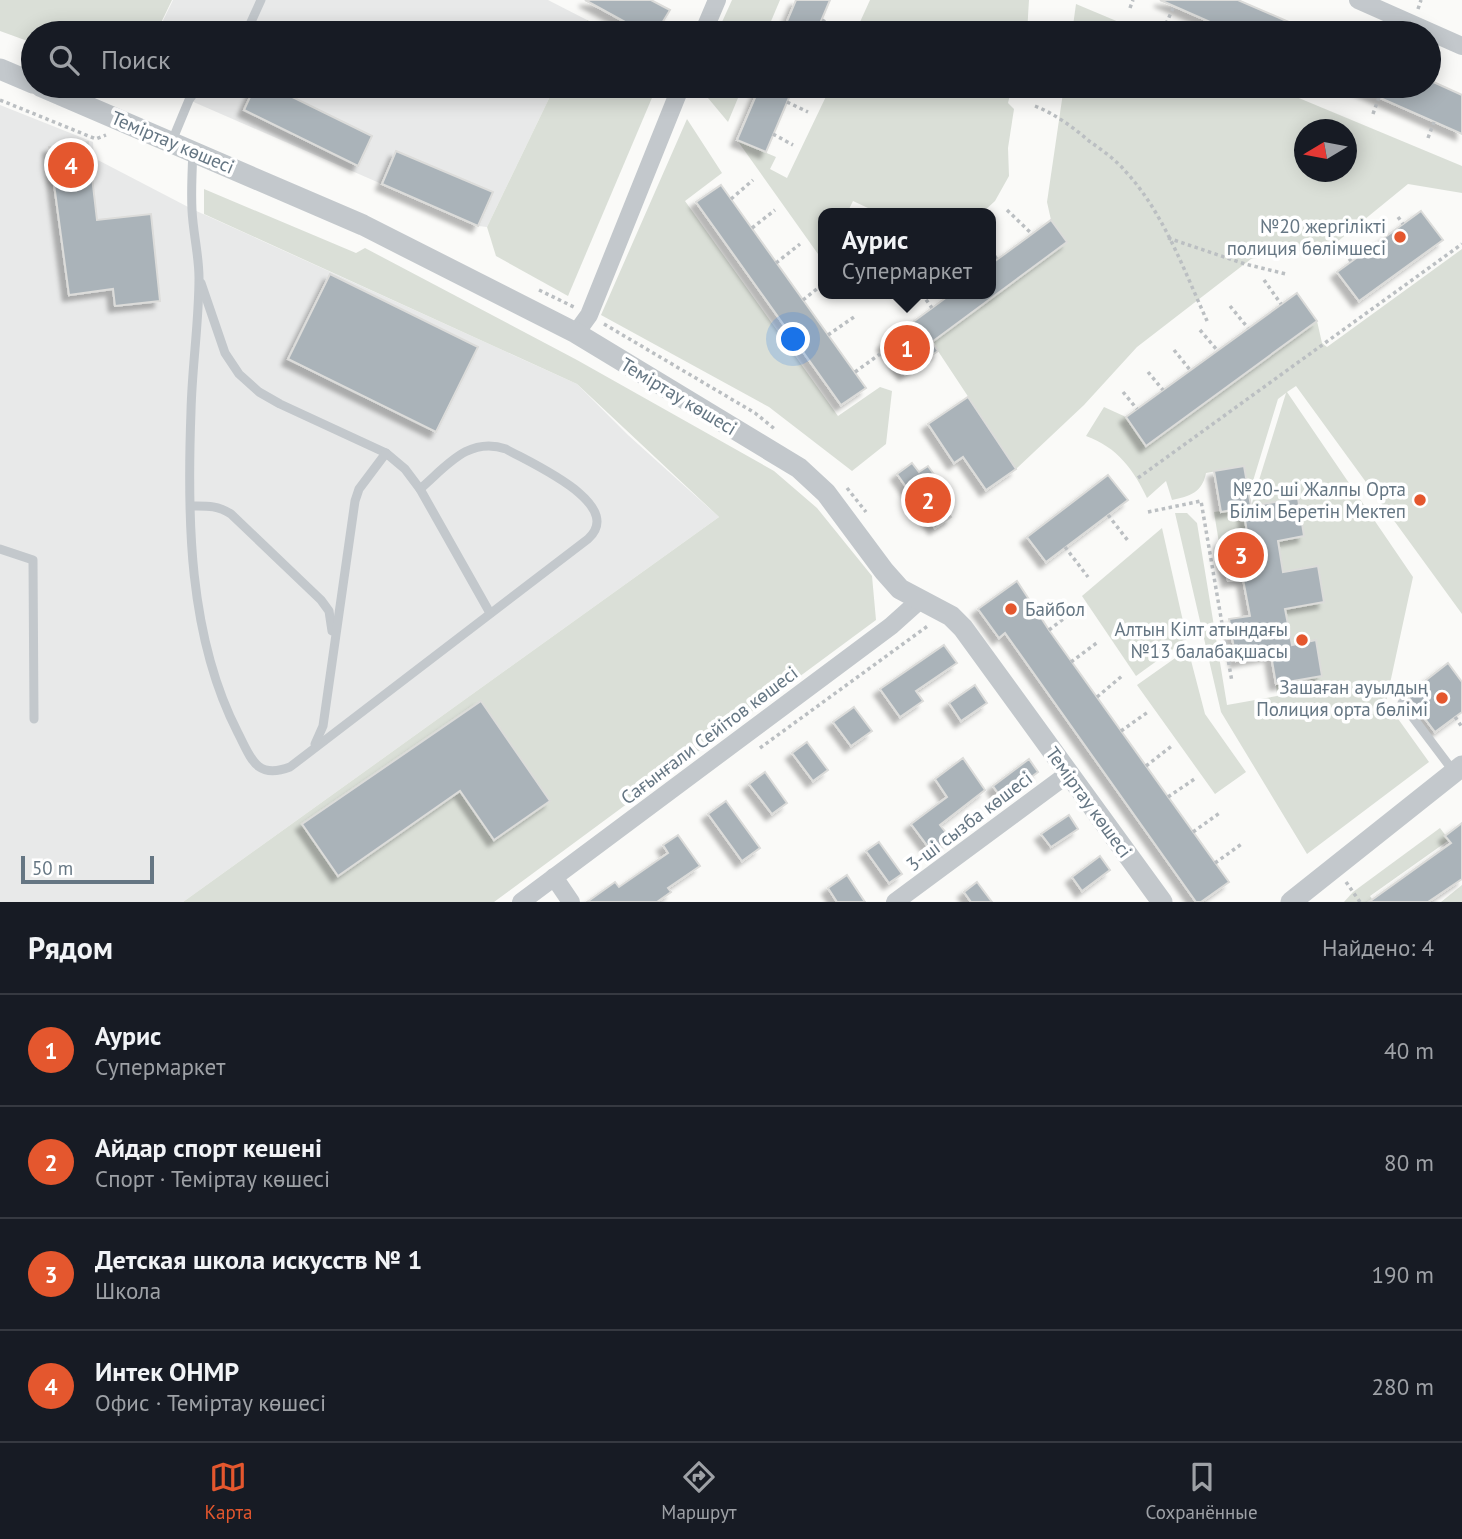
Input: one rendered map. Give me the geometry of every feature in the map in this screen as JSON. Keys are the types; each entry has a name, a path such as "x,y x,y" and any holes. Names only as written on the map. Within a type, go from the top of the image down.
{"street":[{"path":"709,21 717,0"},
{"path":"1359,0 1406,21"},
{"path":"1441,37 1462,46"},
{"path":"0,69 21,78"},
{"name":"Теміртау көшесі","path":"69,98 363,225 576,333 799,468 826,493 900,589 951,616 962,628 1162,902"},
{"path":"576,333 589,315 676,98"},
{"name":"Сағынғали Сейітов көшесі","path":"521,902 880,634 920,600"},
{"path":"1291,902 1458,769"},
{"name":"3-ші сызба көшесі","path":"895,902 1068,774"},
{"path":"554,877 572,902"}],"lane":[{"path":"251,21 261,0"},
{"path":"172,141 190,98"},
{"path":"193,150 192,209 199,277 191,410 191,506 198,601 210,657 226,709 251,759 259,768 278,772 290,767 595,533 597,524 590,502 581,492 493,444 479,445 466,451 420,489"},
{"path":"199,277 225,353 239,374 259,392 386,453 405,469 420,489 490,614"},
{"path":"310,751 321,735 355,501 359,489 386,453"},
{"path":"191,506 209,505 222,508 231,514 311,590 329,611 334,644"},
{"path":"0,549 33,561 34,719"},
{"path":"1402,703 1458,769"}],"path":[{"path":"1129,8 1133,0"},
{"path":"1167,21 1174,6"},
{"path":"1373,114 1379,98"},
{"path":"787,102 808,112"},
{"path":"1035,106 1076,130 1125,170 1138,186 1168,238 1208,323"},
{"path":"1428,138 1434,122"},
{"path":"773,134 793,145"},
{"path":"731,199 753,180"},
{"path":"1007,209 1032,234"},
{"path":"752,228 775,210"},
{"path":"1398,217 1403,224"},
{"path":"1168,238 1244,264 1286,274"},
{"path":"776,263 800,244"},
{"path":"1138,478 1462,244"},
{"path":"1345,253 1351,261"},
{"path":"1265,280 1281,304"},
{"path":"803,300 818,289"},
{"path":"926,299 932,308"},
{"path":"1230,306 1248,328"},
{"path":"828,335 854,317"},
{"path":"1200,330 1217,350"},
{"path":"1174,350 1190,370"},
{"path":"855,372 880,354"},
{"path":"1148,372 1163,390"},
{"path":"1123,392 1137,409"},
{"path":"1147,512 1201,501 1232,682"},
{"path":"1108,515 1129,542"},
{"path":"1065,547 1088,577"},
{"path":"1049,630 1075,610"},
{"path":"750,755 928,625 938,628"},
{"path":"1071,662 1098,642"},
{"path":"1097,696 1122,676"},
{"path":"1121,731 1148,712"},
{"path":"1455,717 1462,727"},
{"path":"1146,766 1173,745"},
{"path":"1168,797 1196,778"},
{"path":"1193,832 1222,813"},
{"path":"1215,863 1243,843"},
{"path":"1339,864 1344,880 1360,902"}],"shaded area":[{"path":"0,0 172,0 162,21 21,21 21,39 0,31"},
{"path":"173,0 548,0 587,20 587,21 163,21"},
{"path":"732,0 780,0 771,21 722,21"},
{"path":"870,0 1029,0 1028,21 860,21"},
{"path":"1076,4 1116,21 1074,21"},
{"path":"185,98 549,98 487,227 478,226"},
{"path":"549,98 652,98 568,296 496,256 487,227"},
{"path":"708,98 738,98 728,122"},
{"path":"825,98 1009,98 1008,103 1014,109 1008,148 1009,176 995,201 987,208 868,208 853,201 850,208 818,208 818,254 737,140 776,157 770,169 787,178"},
{"path":"1062,98 1299,98 1349,119 1294,119 1294,182 1357,182 1357,122 1462,166 1462,193 1408,184 1332,246 1251,259 1137,347 1084,405 1016,469 932,342 990,299 996,299 996,295 1067,242 1051,220 1047,202"},
{"path":"0,105 93,142 94,158 192,209 577,384 628,435 719,517 183,902 0,902"},
{"path":"687,119 722,173 685,201 838,416 880,387 892,391 886,444 852,471 769,407 601,315"},
{"path":"204,189 356,253 365,248 577,360 774,471 817,508 872,576 876,620 494,902 183,902 719,517 577,384 204,214"},
{"path":"1462,249 1462,614 1296,386 1287,392 1413,577 1386,702 1429,762 1307,854 1221,712 1175,513 1187,513 1197,523 1227,705 1277,696 1276,684 1322,676 1316,641 1292,645 1285,609 1324,602 1318,566 1283,572 1278,541 1304,536 1298,498 1251,506 1286,393 1278,399 1249,494 1244,466 1206,473 1202,485 1184,497 1172,500 1166,481 1147,498 1123,461 1107,446 1086,436 1104,407 1126,417 1147,445 1317,321 1322,343 1327,347"},
{"path":"1243,508 1248,538 1219,543 1214,512"},
{"path":"1162,528 1187,639 1136,676 1082,596"},
{"path":"1188,649 1205,714 1246,772 1215,794 1137,685"},
{"path":"1440,828 1449,840 1370,896 1374,902 1344,902 1353,892"},
{"path":"1462,885 1462,902 1441,902"}],"building":[{"path":"585,0 651,0 670,10 663,21 623,21"},
{"path":"796,0 830,0 821,21 787,21"},
{"path":"1160,0 1238,0 1286,21 1208,21"},
{"path":"1441,85 1462,95 1462,134 1380,98 1441,98"},
{"path":"250,98 294,98 372,136 358,166 244,110"},
{"path":"755,98 789,98 766,152 737,140"},
{"path":"88,142 97,220 151,214 160,301 115,306 113,289 69,295 49,147"},
{"path":"396,151 493,192 478,226 382,184"},
{"path":"721,185 866,388 841,405 696,202"},
{"path":"1421,211 1443,240 1359,301 1337,272"},
{"path":"1051,220 1067,242 996,295 996,260"},
{"path":"330,274 478,347 436,432 288,359"},
{"path":"1297,293 1317,321 1146,446 1126,417"},
{"path":"944,299 990,299 932,342 938,351 905,374 883,344"},
{"path":"968,397 1016,469 986,490 963,457 954,463 928,424"},
{"path":"912,463 919,472 928,466 942,486 933,492 951,517 935,528 897,474"},
{"path":"1244,466 1251,506 1298,498 1304,536 1278,541 1283,572 1318,566 1324,602 1285,609 1292,645 1316,640 1322,676 1276,684 1271,655 1236,661 1229,619 1250,616 1243,579 1228,581 1221,542 1248,538 1243,508 1221,512 1214,471"},
{"path":"1108,475 1128,500 1046,562 1027,537"},
{"path":"1017,581 1229,882 1201,902 1196,902 1005,633 999,638 978,609"},
{"path":"944,645 957,663 916,691 923,701 900,717 880,689"},
{"path":"1448,663 1462,682 1462,712 1435,732 1407,695"},
{"path":"975,685 987,703 961,721 949,703"},
{"path":"481,701 550,801 494,840 460,791 338,876 302,824"},
{"path":"854,707 872,731 851,746 833,722"},
{"path":"807,742 828,770 813,781 792,753"},
{"path":"963,758 985,790 940,825 950,838 932,852 911,824 947,797 935,779"},
{"path":"1029,759 1038,772 1002,799 993,786"},
{"path":"765,772 787,803 772,814 749,784"},
{"path":"726,801 760,848 742,861 708,814"},
{"path":"1069,815 1078,829 1051,847 1041,834"},
{"path":"1462,823 1462,879 1428,902 1369,902 1451,843 1445,836"},
{"path":"678,835 700,866 668,888 671,892 657,902 587,902 615,882 619,887 668,853 663,845"},
{"path":"879,842 902,874 889,883 866,851"},
{"path":"1100,856 1110,870 1082,891 1072,877"},
{"path":"847,875 865,902 837,902 828,888"},
{"path":"977,882 992,902 971,902 964,892"}],"place":[{"name":"Интек ОНМР","path":"71,165"},
{"name":"№20 жергілікті полиция бөлімшесі","path":"1400,237"},
{"name":"Аурис","path":"907,348"},
{"name":"Айдар спорт кешені","path":"928,500"},
{"name":"№20-ші Жалпы Орта Білім Беретін Мектеп","path":"1420,500"},
{"name":"Детская школа искусств № 1","path":"1241,555"},
{"name":"Байбол","path":"1011,609"},
{"name":"Алтын Кілт атындағы №13 балабақшасы","path":"1302,640"},
{"name":"Зашаған ауылдың Полиция орта бөлімі","path":"1442,698"}]}
